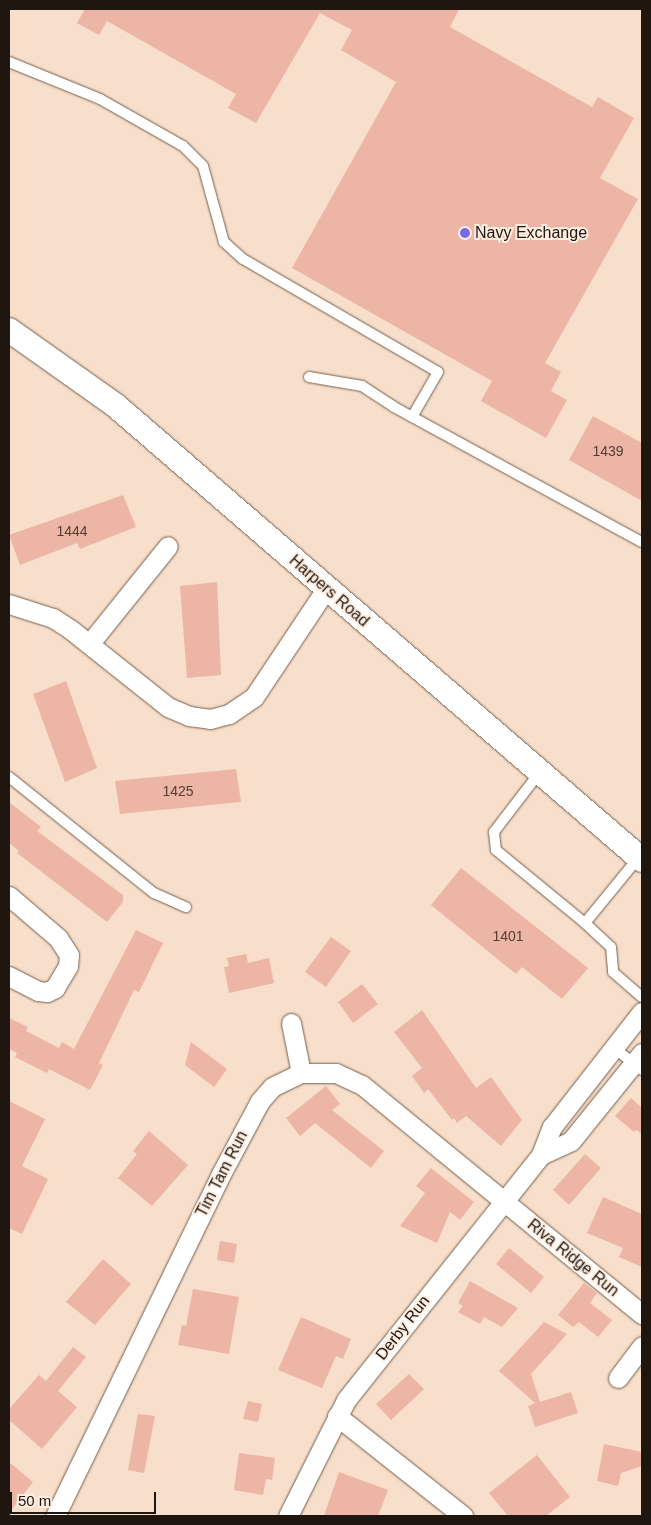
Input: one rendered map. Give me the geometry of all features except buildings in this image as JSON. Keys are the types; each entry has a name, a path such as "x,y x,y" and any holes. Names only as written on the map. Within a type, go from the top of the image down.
{"street":[{"name":"Harpers Road","path":"9,330 115,405 641,859"},
{"path":"90,643 168,546"},
{"path":"9,604 53,618 90,643 168,707 189,716 210,719 235,711 254,697 326,589"},
{"path":"9,896 58,938 69,956 68,966 55,988 47,992 38,991 9,976"},
{"name":"Derby Run","path":"288,1516 337,1416 541,1155 552,1126 642,1012"},
{"path":"291,1023 301,1073"},
{"name":"Derby Run","path":"541,1155 571,1141 640,1062"},
{"name":"Tim Tam Run","path":"55,1516 221,1174 260,1101 278,1083 301,1073 336,1073 362,1085 503,1203"},
{"name":"Riva Ridge Run","path":"503,1203 642,1314"},
{"path":"618,1378 642,1346"},
{"path":"337,1416 463,1516"}],"lane":[{"path":"9,62 100,99 183,146 203,166 224,242 243,259 438,372 412,417"},
{"path":"309,377 362,386 412,417 642,542"},
{"path":"540,772 494,832 493,841 496,850 585,923 611,947 613,972 642,997"},
{"path":"9,778 154,893 186,907"},
{"path":"585,923 641,859"},
{"path":"614,1048 640,1062"}],"place":[{"name":"Navy Exchange","path":"465,233"}]}
